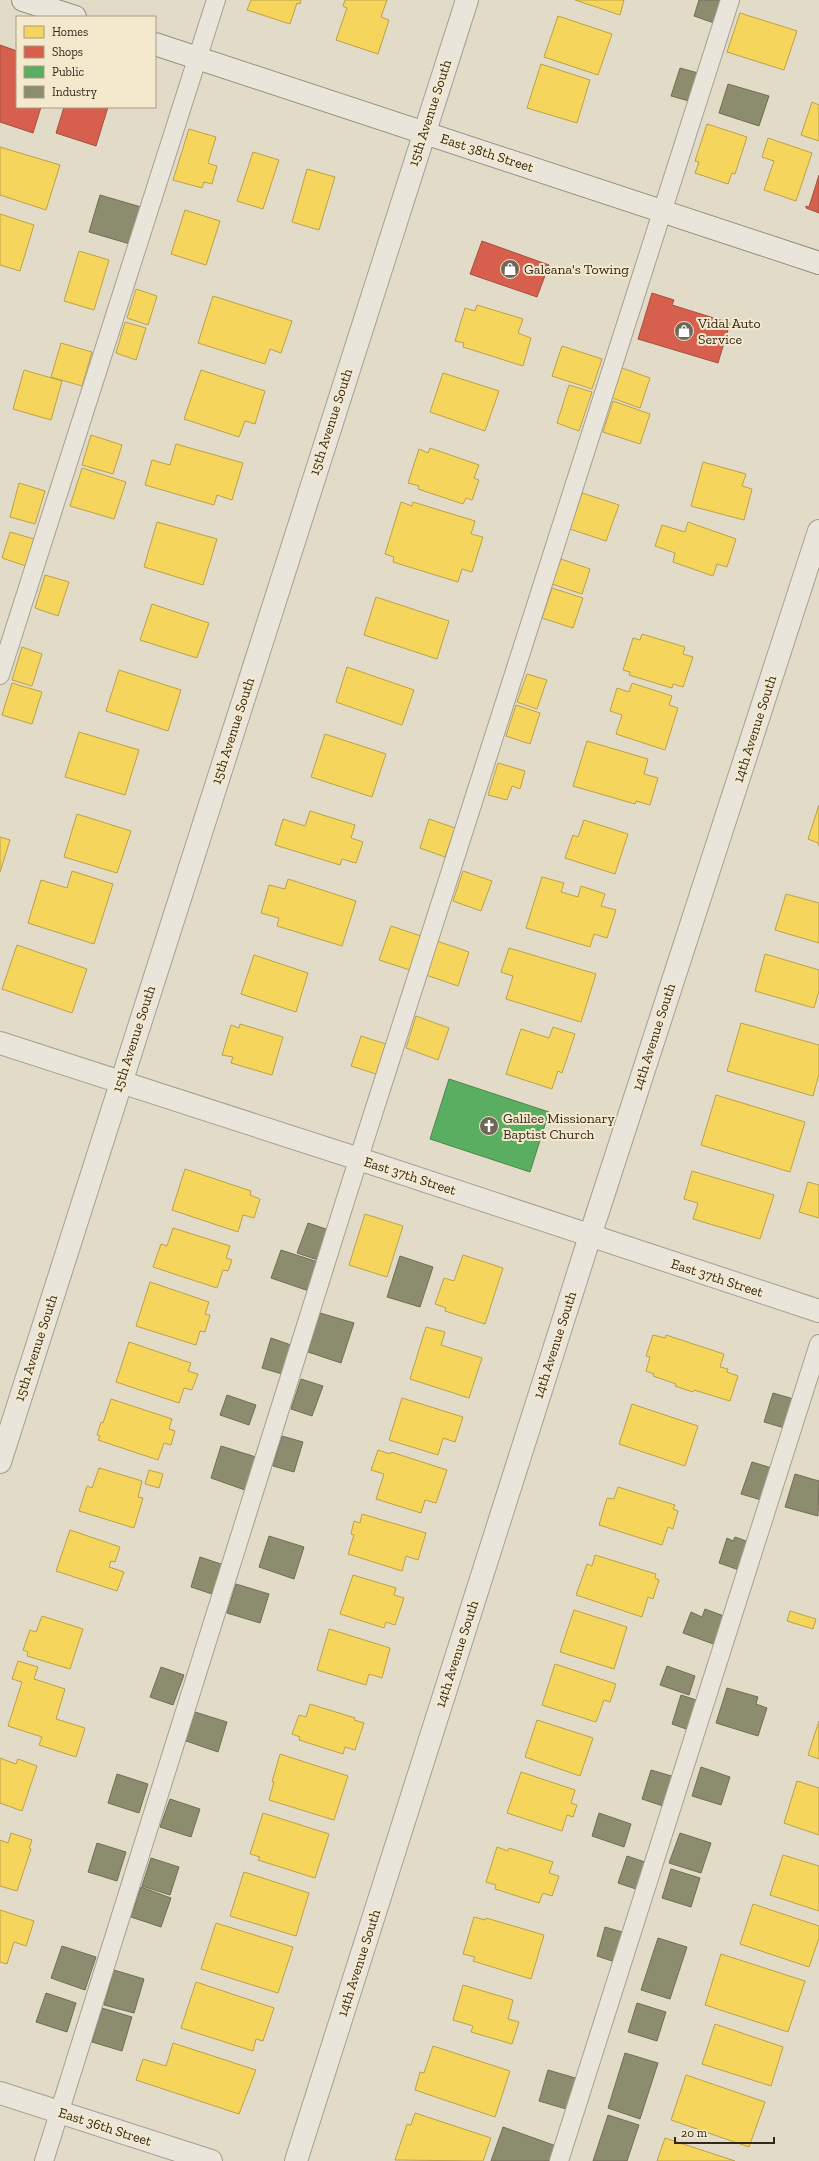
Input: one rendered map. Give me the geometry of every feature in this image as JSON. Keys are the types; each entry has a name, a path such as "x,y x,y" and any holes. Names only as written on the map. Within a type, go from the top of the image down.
{"street":[{"path":"23,0 71,16"},
{"name":"15th Avenue South","path":"0,1462 423,132 467,0"},
{"name":"East 38th Street","path":"156,44 819,263"},
{"name":"14th Avenue South","path":"296,2161 590,1236 819,531"},
{"name":"East 37th Street","path":"0,1043 359,1159 819,1311"},
{"name":"East 36th Street","path":"0,2093 211,2161"}],"lane":[{"path":"0,675 216,0"},
{"path":"44,2161 359,1159 730,0"},
{"path":"559,2161 819,1344"}],"building: Homes":[{"path":"251,0 301,0 300,4 297,3 290,24 247,10"},
{"path":"345,0 387,0 381,17 389,20 378,54 336,40 347,8 343,6"},
{"path":"575,0 624,0 620,15"},
{"path":"740,13 797,31 784,70 727,52"},
{"path":"558,16 612,34 598,75 544,57"},
{"path":"541,64 590,80 577,123 527,108"},
{"path":"812,102 819,105 819,141 801,135"},
{"path":"707,124 747,137 735,174 732,173 728,184 695,173 699,162 695,161"},
{"path":"189,129 216,137 208,163 217,166 212,184 204,182 202,188 173,180"},
{"path":"768,138 812,153 796,201 764,190 774,161 762,157"},
{"path":"0,147 60,165 46,210 0,195"},
{"path":"253,152 279,160 263,209 237,201"},
{"path":"307,169 335,177 319,230 292,222"},
{"path":"185,210 220,221 206,265 171,254"},
{"path":"0,214 34,225 20,271 0,265"},
{"path":"79,251 109,260 94,310 64,301"},
{"path":"136,289 157,296 148,325 127,318"},
{"path":"213,296 292,321 281,353 270,349 265,364 198,343"},
{"path":"477,305 523,319 518,333 531,338 523,366 463,347 464,343 455,341 465,308 475,311"},
{"path":"125,322 146,328 136,360 116,353"},
{"path":"61,343 92,352 82,386 51,377"},
{"path":"562,346 602,359 592,389 552,376"},
{"path":"622,368 650,378 640,408 612,398"},
{"path":"24,370 62,381 51,420 13,409"},
{"path":"201,370 265,391 255,424 245,421 239,437 184,419"},
{"path":"443,373 499,391 485,431 430,412"},
{"path":"569,385 592,392 579,431 557,423"},
{"path":"613,401 650,414 640,444 603,432"},
{"path":"91,435 122,445 113,474 82,465"},
{"path":"176,444 243,463 232,500 217,495 214,505 145,485 152,460 170,465"},
{"path":"430,448 479,465 474,478 479,480 472,500 466,498 463,504 418,489 419,486 408,483 419,449 428,453"},
{"path":"703,462 746,474 742,486 752,489 744,520 691,506"},
{"path":"82,468 126,482 114,519 70,506"},
{"path":"19,483 45,491 35,524 10,517"},
{"path":"582,493 619,505 606,541 570,529"},
{"path":"401,502 412,506 413,502 475,521 471,534 483,537 472,572 462,569 458,582 393,562 394,557 385,554"},
{"path":"157,522 217,539 203,585 144,567"},
{"path":"688,522 736,539 727,567 717,564 713,576 673,562 675,553 655,546 662,525 685,532"},
{"path":"10,532 34,539 26,566 2,558"},
{"path":"561,559 590,569 582,594 552,584"},
{"path":"45,575 69,582 58,616 35,608"},
{"path":"552,588 583,598 573,628 542,618"},
{"path":"376,597 449,621 437,659 364,635"},
{"path":"152,604 209,623 197,658 140,640"},
{"path":"642,634 685,647 683,654 693,657 683,687 673,684 672,688 629,675 630,672 623,670 633,638 640,640"},
{"path":"22,647 42,654 32,686 12,680"},
{"path":"347,667 414,690 402,725 336,702"},
{"path":"119,670 181,690 168,731 106,711"},
{"path":"527,674 547,680 537,709 517,702"},
{"path":"12,683 42,692 32,724 2,715"},
{"path":"632,683 672,696 669,705 678,708 665,750 616,734 622,715 610,711 617,688 629,692"},
{"path":"516,705 540,713 530,744 506,736"},
{"path":"79,732 139,750 125,795 65,777"},
{"path":"325,734 386,754 372,797 311,777"},
{"path":"587,741 648,759 644,774 658,778 650,805 636,801 635,804 573,786"},
{"path":"498,763 525,771 520,789 512,786 507,800 488,795"},
{"path":"819,805 819,846 818,843 808,839"},
{"path":"310,811 355,825 351,838 363,842 356,863 342,859 340,865 275,845 283,819 305,826"},
{"path":"77,814 131,831 117,873 64,857"},
{"path":"429,819 455,828 445,857 420,848"},
{"path":"584,820 628,834 615,874 565,858 573,835 578,837"},
{"path":"0,837 10,840 0,872"},
{"path":"72,871 113,884 94,944 28,923 41,880 67,888"},
{"path":"463,871 492,881 481,911 453,901"},
{"path":"542,877 564,883 561,892 578,897 581,886 605,894 601,906 616,910 607,938 594,934 590,947 526,928"},
{"path":"288,879 356,901 342,946 277,926 279,918 261,913 269,885 285,889"},
{"path":"786,894 819,903 819,943 775,930"},
{"path":"391,926 421,936 410,970 379,960"},
{"path":"437,941 469,952 458,986 426,975"},
{"path":"17,945 87,969 72,1013 2,989"},
{"path":"509,948 596,974 581,1022 506,999 513,976 501,972"},
{"path":"765,954 819,970 819,991 814,1008 755,991"},
{"path":"254,955 308,973 296,1012 241,994"},
{"path":"416,1016 449,1028 438,1060 406,1048"},
{"path":"741,1023 819,1045 819,1074 813,1096 727,1071"},
{"path":"240,1024 283,1037 272,1075 231,1063 233,1057 222,1055 231,1025 239,1028"},
{"path":"553,1027 575,1034 562,1073 558,1071 552,1089 506,1074 521,1029 549,1038"},
{"path":"361,1036 386,1044 376,1074 351,1066"},
{"path":"716,1095 805,1122 790,1172 701,1145"},
{"path":"185,1169 251,1191 250,1195 260,1199 254,1218 243,1215 238,1232 172,1210"},
{"path":"692,1171 774,1195 760,1239 693,1219 698,1203 684,1199"},
{"path":"808,1182 819,1185 819,1218 799,1212"},
{"path":"365,1214 403,1226 387,1277 349,1265"},
{"path":"173,1228 230,1246 226,1258 232,1260 228,1271 223,1270 217,1288 153,1267 161,1244 167,1246"},
{"path":"463,1255 503,1268 485,1324 445,1311 446,1308 435,1304 444,1278 454,1281"},
{"path":"150,1282 209,1302 205,1314 210,1315 205,1332 200,1331 196,1345 136,1326"},
{"path":"426,1327 445,1332 441,1345 482,1358 469,1398 410,1379"},
{"path":"653,1335 665,1338 666,1335 724,1354 720,1367 728,1369 727,1372 738,1376 730,1401 675,1386 676,1384 653,1376 654,1374 646,1371 650,1357 646,1356"},
{"path":"129,1342 191,1363 188,1371 198,1374 192,1390 184,1388 179,1403 116,1382"},
{"path":"402,1398 463,1417 455,1442 443,1438 438,1455 389,1440"},
{"path":"111,1399 172,1419 169,1429 175,1431 171,1445 164,1443 158,1460 98,1440 100,1436 97,1435 101,1422 103,1423"},
{"path":"632,1404 698,1426 685,1466 619,1444"},
{"path":"378,1450 390,1454 391,1452 447,1470 436,1503 425,1500 421,1513 376,1499 384,1474 371,1470"},
{"path":"99,1468 142,1481 138,1497 143,1498 134,1528 79,1511 87,1486 92,1488"},
{"path":"149,1470 163,1474 159,1488 145,1484"},
{"path":"618,1487 675,1505 673,1509 678,1511 673,1529 668,1527 662,1545 599,1525 607,1498 614,1499"},
{"path":"362,1514 426,1533 418,1560 406,1556 402,1571 348,1554 354,1535 351,1534 354,1521 360,1523"},
{"path":"70,1530 120,1547 115,1562 111,1561 109,1567 124,1572 117,1591 56,1571"},
{"path":"595,1555 656,1574 655,1578 659,1580 653,1599 648,1597 642,1617 576,1595 587,1564 592,1566"},
{"path":"353,1575 396,1588 394,1595 404,1598 395,1625 386,1622 384,1628 340,1614"},
{"path":"574,1610 627,1627 614,1669 560,1652"},
{"path":"790,1611 816,1619 813,1629 787,1621"},
{"path":"42,1616 83,1629 70,1669 27,1656 28,1652 23,1650 30,1630 36,1632"},
{"path":"329,1629 390,1648 382,1678 369,1674 366,1685 317,1670"},
{"path":"18,1661 38,1667 34,1679 65,1689 56,1719 85,1728 76,1757 39,1745 42,1737 8,1726 22,1682 12,1679"},
{"path":"555,1664 616,1684 610,1702 604,1700 596,1722 542,1705"},
{"path":"310,1704 355,1718 354,1720 364,1723 355,1750 345,1747 343,1754 299,1740 300,1737 292,1734 299,1715 306,1717"},
{"path":"537,1720 593,1738 580,1776 525,1757"},
{"path":"819,1721 819,1759 808,1755"},
{"path":"280,1754 348,1776 334,1820 269,1800 274,1782 272,1782"},
{"path":"0,1758 16,1764 18,1759 37,1766 22,1811 0,1803"},
{"path":"521,1772 575,1790 571,1803 577,1805 573,1817 567,1815 562,1831 507,1813"},
{"path":"797,1781 819,1788 819,1835 784,1823"},
{"path":"263,1813 329,1834 315,1878 258,1860 260,1857 250,1854"},
{"path":"11,1833 32,1840 29,1848 31,1849 17,1891 0,1886 0,1840 8,1843"},
{"path":"497,1847 508,1851 509,1848 553,1862 549,1873 559,1876 552,1896 543,1893 539,1903 495,1889 496,1885 486,1882"},
{"path":"783,1855 819,1866 819,1911 770,1895"},
{"path":"244,1872 309,1893 296,1936 230,1916"},
{"path":"753,1904 819,1926 819,1938 809,1967 740,1944"},
{"path":"0,1910 34,1921 26,1946 14,1942 7,1964 0,1962"},
{"path":"474,1917 485,1920 486,1918 544,1935 531,1979 473,1961 475,1957 463,1954"},
{"path":"216,1923 293,1947 278,1993 201,1969"},
{"path":"721,1954 805,1981 788,2032 705,2005"},
{"path":"196,1982 274,2008 263,2041 256,2039 253,2051 181,2028"},
{"path":"463,1985 513,2000 508,2019 519,2022 512,2044 471,2032 473,2026 453,2020"},
{"path":"715,2024 783,2047 771,2086 702,2064"},
{"path":"173,2043 256,2070 239,2114 136,2080 143,2059 166,2066"},
{"path":"433,2046 510,2071 495,2117 415,2090 420,2072 424,2073"},
{"path":"686,2075 765,2102 749,2147 671,2120"},
{"path":"415,2113 491,2138 483,2161 395,2160 407,2124 411,2125"},
{"path":"665,2138 735,2161 657,2161"}],"building: Shops":[{"path":"0,45 16,51 16,108 41,108 33,133 0,122"},
{"path":"64,108 108,108 96,146 56,133"},
{"path":"819,175 819,213 806,208 806,206 809,207"},
{"name":"Galeana's Towing","path":"482,241 549,265 537,297 470,274"},
{"name":"Vidal Auto Service","path":"652,293 674,300 672,305 730,323 718,363 638,339"}],"building: Public":[{"name":"Galilee Missionary Baptist Church","path":"449,1079 549,1112 530,1172 430,1139"}],"building: Industry":[{"path":"699,0 721,0 714,23 694,16"},
{"path":"680,68 698,73 689,101 671,96"},
{"path":"728,84 769,96 759,126 719,113"},
{"path":"100,195 141,207 130,244 89,232"},
{"path":"308,1223 329,1230 318,1260 297,1253"},
{"path":"281,1250 318,1262 309,1291 271,1278"},
{"path":"400,1256 433,1267 420,1307 387,1297"},
{"path":"320,1313 354,1323 341,1363 308,1352"},
{"path":"271,1338 291,1345 282,1374 262,1368"},
{"path":"301,1379 323,1386 312,1416 291,1409"},
{"path":"773,1393 797,1400 788,1429 764,1422"},
{"path":"227,1395 256,1405 249,1425 220,1415"},
{"path":"282,1436 303,1442 294,1472 273,1466"},
{"path":"221,1446 256,1457 245,1490 211,1478"},
{"path":"752,1462 775,1469 765,1501 741,1494"},
{"path":"795,1474 819,1481 818,1516 785,1507"},
{"path":"269,1536 304,1547 294,1579 259,1567"},
{"path":"735,1537 749,1542 742,1571 719,1563 727,1538 733,1541"},
{"path":"200,1557 221,1564 212,1594 191,1587"},
{"path":"236,1584 269,1594 260,1623 227,1613"},
{"path":"705,1609 729,1618 719,1646 683,1633 691,1612 702,1617"},
{"path":"667,1666 695,1676 689,1695 660,1685"},
{"path":"161,1667 184,1675 173,1705 150,1697"},
{"path":"727,1688 758,1697 756,1704 767,1708 758,1736 716,1723"},
{"path":"681,1695 702,1702 692,1731 672,1724"},
{"path":"195,1712 227,1722 218,1752 186,1741"},
{"path":"701,1767 730,1777 721,1805 692,1796"},
{"path":"651,1770 675,1777 666,1807 642,1799"},
{"path":"117,1774 148,1784 139,1813 108,1803"},
{"path":"170,1799 200,1809 191,1837 160,1827"},
{"path":"599,1813 631,1824 624,1847 592,1836"},
{"path":"680,1833 711,1843 701,1873 669,1863"},
{"path":"97,1843 126,1852 117,1881 88,1872"},
{"path":"627,1856 648,1863 639,1890 618,1883"},
{"path":"151,1858 179,1867 170,1895 142,1886"},
{"path":"671,1869 700,1878 691,1907 662,1898"},
{"path":"141,1887 171,1898 161,1927 131,1917"},
{"path":"605,1927 626,1933 618,1963 597,1956"},
{"path":"658,1938 687,1947 670,1999 641,1990"},
{"path":"62,1946 96,1957 85,1990 51,1978"},
{"path":"114,1970 144,1979 134,2013 104,2005"},
{"path":"46,1993 76,2003 67,2032 36,2022"},
{"path":"637,2003 666,2012 657,2041 628,2032"},
{"path":"102,2008 132,2017 122,2051 92,2042"},
{"path":"625,2053 658,2063 640,2119 608,2108"},
{"path":"548,2070 582,2080 573,2111 539,2101"},
{"path":"608,2115 639,2125 627,2161 593,2161"},
{"path":"503,2127 559,2147 555,2161 491,2161"}],"place":[{"name":"Galeana's Towing","path":"510,269"},
{"name":"Vidal Auto Service","path":"684,331"},
{"name":"Galilee Missionary Baptist Church","path":"489,1126"}]}
